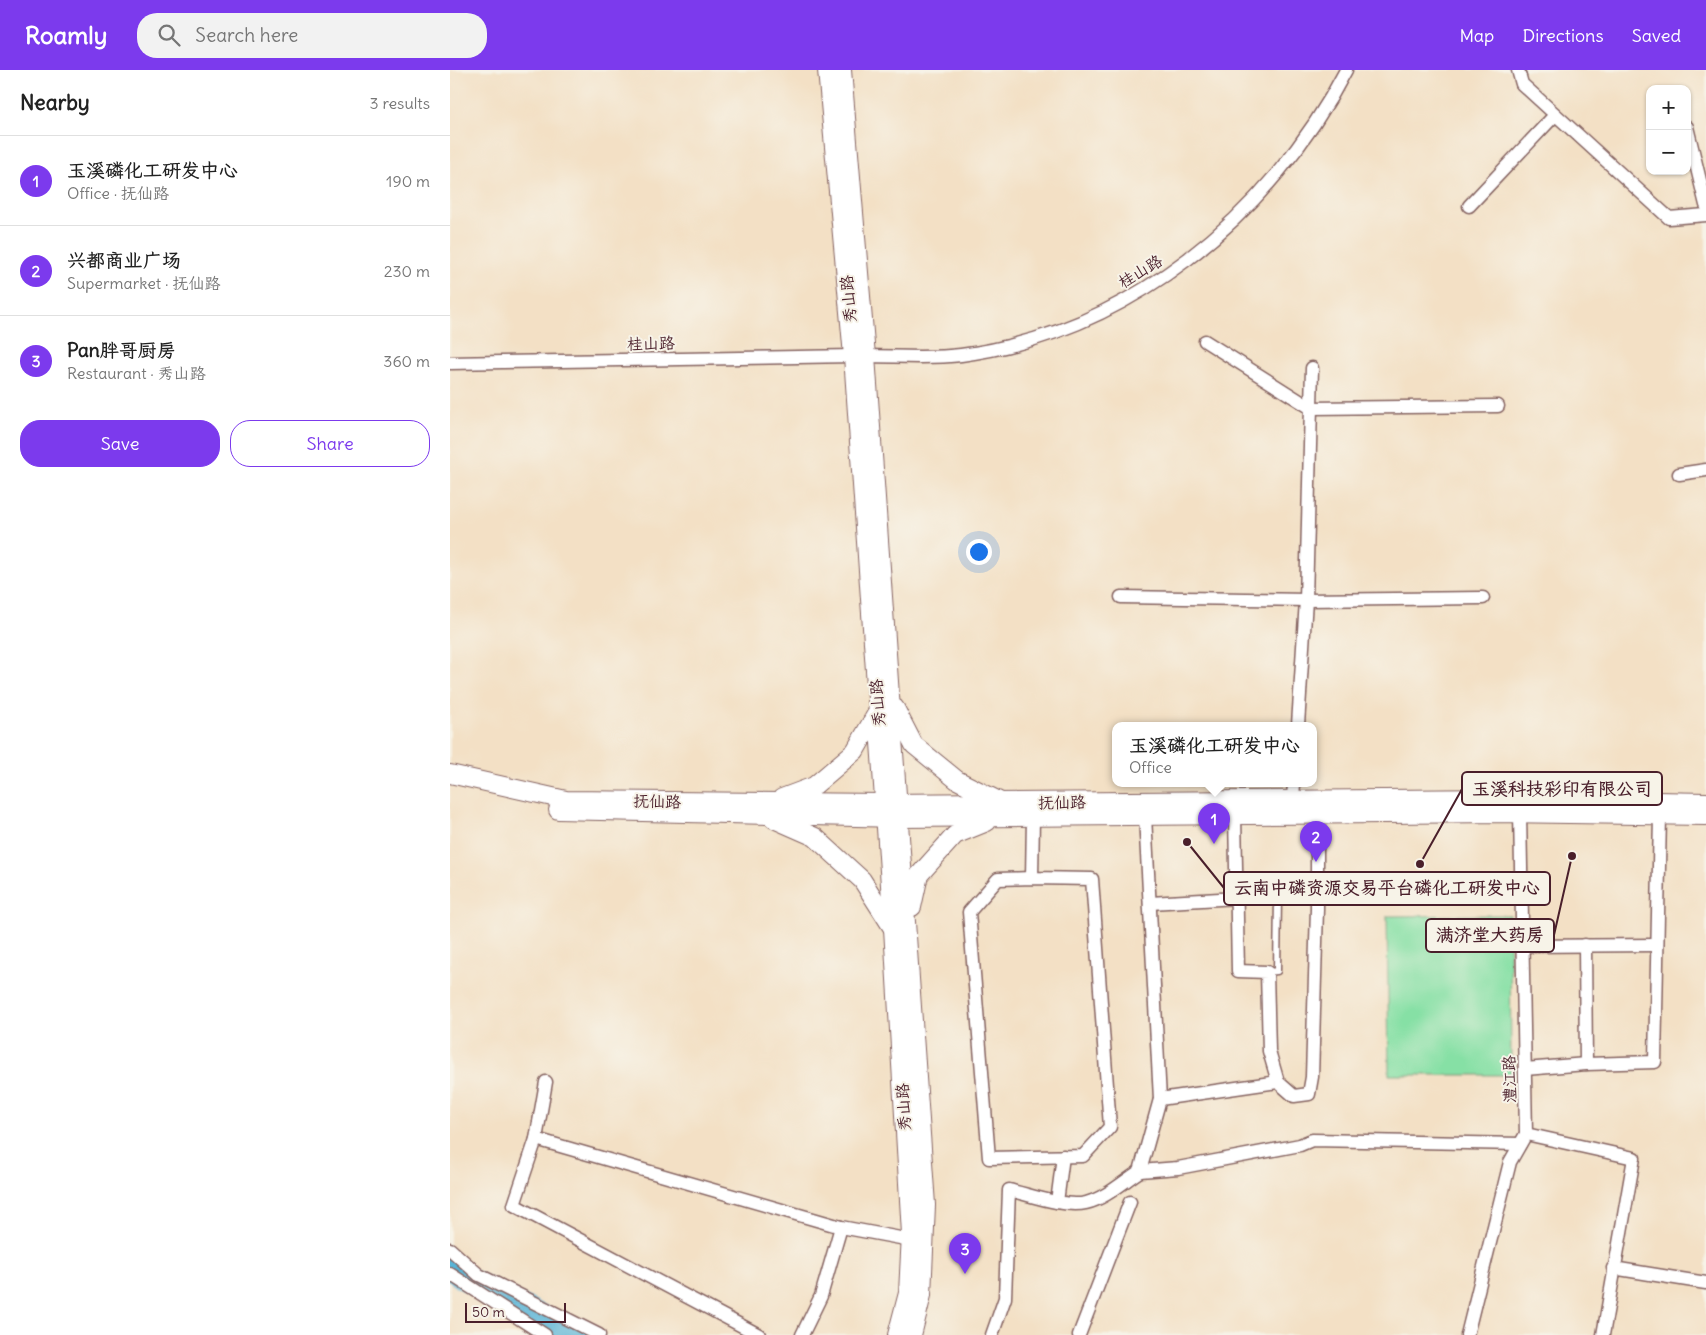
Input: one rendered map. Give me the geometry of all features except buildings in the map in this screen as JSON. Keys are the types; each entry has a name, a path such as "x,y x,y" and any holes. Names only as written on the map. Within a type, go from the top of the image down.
{"street":[{"name":"秀山路","path":"827,70 860,356"},
{"name":"秀山路","path":"842,70 900,926 926,1224 922,1295 912,1335"},
{"name":"桂山路","path":"450,363 959,356 1011,346 1076,323 1146,290 1194,256 1244,210 1293,153 1346,70"},
{"path":"1518,70 1522,84 1669,218 1706,215"},
{"path":"1469,206 1556,115"},
{"path":"1688,130 1706,204"},
{"path":"1205,341 1311,408 1498,406"},
{"path":"1298,722 1306,600 1312,368"},
{"path":"1678,474 1706,470"},
{"path":"1121,597 1306,600 1483,598"},
{"path":"768,809 814,786 855,751 885,705 914,746 999,810 956,834 919,875 900,926"},
{"name":"抚仙路","path":"450,774 566,800 768,809 999,810 1293,791 1706,802"},
{"name":"抚仙路","path":"450,787 564,812 768,809"},
{"path":"768,809 815,837 862,880 900,926"},
{"name":"抚仙路","path":"999,810 1033,817 1520,813 1706,816"},
{"name":"澧江路","path":"1467,1335 1510,1162 1523,1139 1525,1069 1520,813"},
{"path":"1235,815 1238,971 1267,972 1270,1051 1278,1082 1294,1096 1309,1094 1312,1076 1317,814"},
{"path":"1140,1171 1160,1099 1145,816"},
{"path":"1525,1069 1586,1064 1655,1062 1660,816"},
{"path":"1032,878 1033,817"},
{"path":"1032,878 1092,880 1110,1126 1083,1156 989,1158 969,912 998,879 1032,878"},
{"path":"1150,903 1237,898"},
{"name":"秀山路","path":"897,1335 908,1293 911,1240 900,926"},
{"path":"1585,945 1586,1064"},
{"path":"1523,946 1657,945"},
{"path":"546,1082 536,1139 514,1205 758,1335"},
{"path":"1160,1099 1278,1082"},
{"path":"536,1139 841,1226 911,1240"},
{"path":"992,1335 1005,1298 1009,1190 1057,1202 1085,1204 1104,1196 1140,1171 1178,1168 1300,1145 1312,1140 1523,1139 1634,1158 1613,1268 1603,1335"},
{"path":"1057,1202 1063,1156"},
{"path":"1079,1335 1130,1202"},
{"path":"802,1335 821,1296 841,1226"},
{"path":"450,1249 479,1274 581,1331 599,1335"},
{"path":"1613,1268 1706,1283"},
{"path":"450,1274 544,1335"}],"lane":[{"path":"1267,972 1277,971 1278,898"}],"green space":[{"path":"1510,915 1511,1075 1389,1075 1387,916"}],"waterway":[{"path":"450,1267 464,1278 578,1335"}],"place":[{"name":"云南中磷资源交易平台磷化工研发中心","path":"1187,842"},
{"name":"玉溪磷化工研发中心","path":"1214,844"},
{"name":"满济堂大药房","path":"1572,856"},
{"name":"兴都商业广场","path":"1316,862"},
{"name":"玉溪科技彩印有限公司","path":"1420,864"},
{"name":"Pan胖哥厨房","path":"965,1274"}]}
